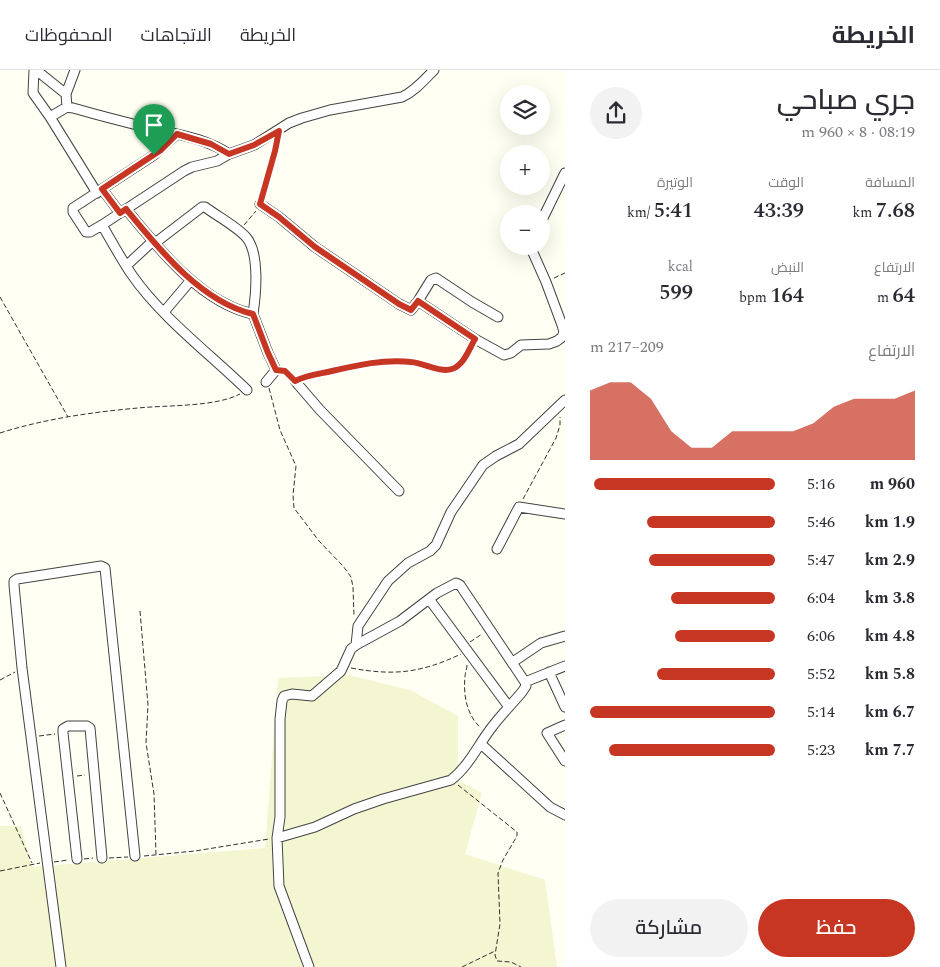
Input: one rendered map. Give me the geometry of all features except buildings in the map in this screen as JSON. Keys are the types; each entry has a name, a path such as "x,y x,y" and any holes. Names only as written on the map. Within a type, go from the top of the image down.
{"street":[{"path":"35,70 66,94"},
{"path":"35,70 33,93 99,191 123,211 191,280 222,302 241,311 253,314"},
{"path":"67,107 66,94 75,70"},
{"path":"177,134 161,150 73,208 72,210 86,232 90,232 102,225 192,166 217,161 229,154 254,145 290,123 302,118 330,110 402,97 418,86 434,70"},
{"path":"50,117 67,107 177,134 211,144 229,154"},
{"path":"549,205 565,173"},
{"path":"260,204 315,247 404,307 411,310 431,280 436,278 472,302 498,316"},
{"path":"126,266 154,242 203,206 247,238 254,258 256,288 253,314 276,370 266,382"},
{"path":"102,225 138,283 164,312 247,390"},
{"path":"418,301 475,339 504,355 508,355 521,345 549,344 557,341 564,332 559,315 534,255"},
{"path":"164,312 191,280"},
{"path":"295,381 320,410 400,491"},
{"path":"356,645 358,626 388,580 403,567 430,551 436,545 451,512 483,465 503,451 519,444 562,402"},
{"path":"497,550 519,506 565,514"},
{"path":"60,967 22,668 14,581 20,578 104,566 135,856"},
{"path":"277,838 315,827 354,809 383,799 451,780 458,774 488,733 522,692 526,686 525,682 458,583 429,599 400,622 356,645 351,649 334,679 312,696 287,694 282,701 280,719 280,817 277,838 279,886 309,967"},
{"path":"429,599 464,652 509,707"},
{"path":"513,662 541,644 565,636"},
{"path":"525,682 565,666"},
{"path":"549,672 565,707"},
{"path":"565,725 547,733 565,761"},
{"path":"77,859 63,733 63,728 68,726 89,727 102,858"},
{"path":"481,744 525,782 550,808 565,814"}],"path":[{"path":"238,231 260,204 279,131"},
{"path":"546,282 565,273"},
{"path":"0,297 68,418"},
{"path":"295,381 308,376 369,363 411,362 445,370 453,369 464,359 475,339"},
{"path":"266,382 280,430 296,466 293,495 294,508 319,541 351,577 354,613 358,626"},
{"path":"0,433 42,421 137,408 220,401 234,397 247,390"},
{"path":"519,506 556,438 560,426 562,402"},
{"path":"140,611 148,706 146,743 154,794 156,854"},
{"path":"342,667 390,673 411,672 464,652 490,628"},
{"path":"467,662 465,698 470,716 479,727 488,733"},
{"path":"0,680 22,668"},
{"path":"31,736 63,733"},
{"path":"68,776 93,774"},
{"path":"451,780 517,832 517,836 503,860 498,874 500,924 494,956 497,961 512,962 521,967"},
{"path":"0,793 32,864"},
{"path":"462,967 495,950"}],"green space":[{"path":"349,675 410,690 458,716 458,780 482,793 465,854 545,880 557,967 0,967 0,826 21,826 32,867 265,848 278,678"}],"route":[{"path":"279,131 260,204 315,247 408,310 411,310 418,301 475,339 464,359 457,367 449,370 420,363 394,361 351,366 295,381 284,370 276,370 253,314 241,311 222,302 191,280 153,241 126,209 120,213 102,189 154,155 177,134 211,144 229,154 254,145 279,131"}]}
